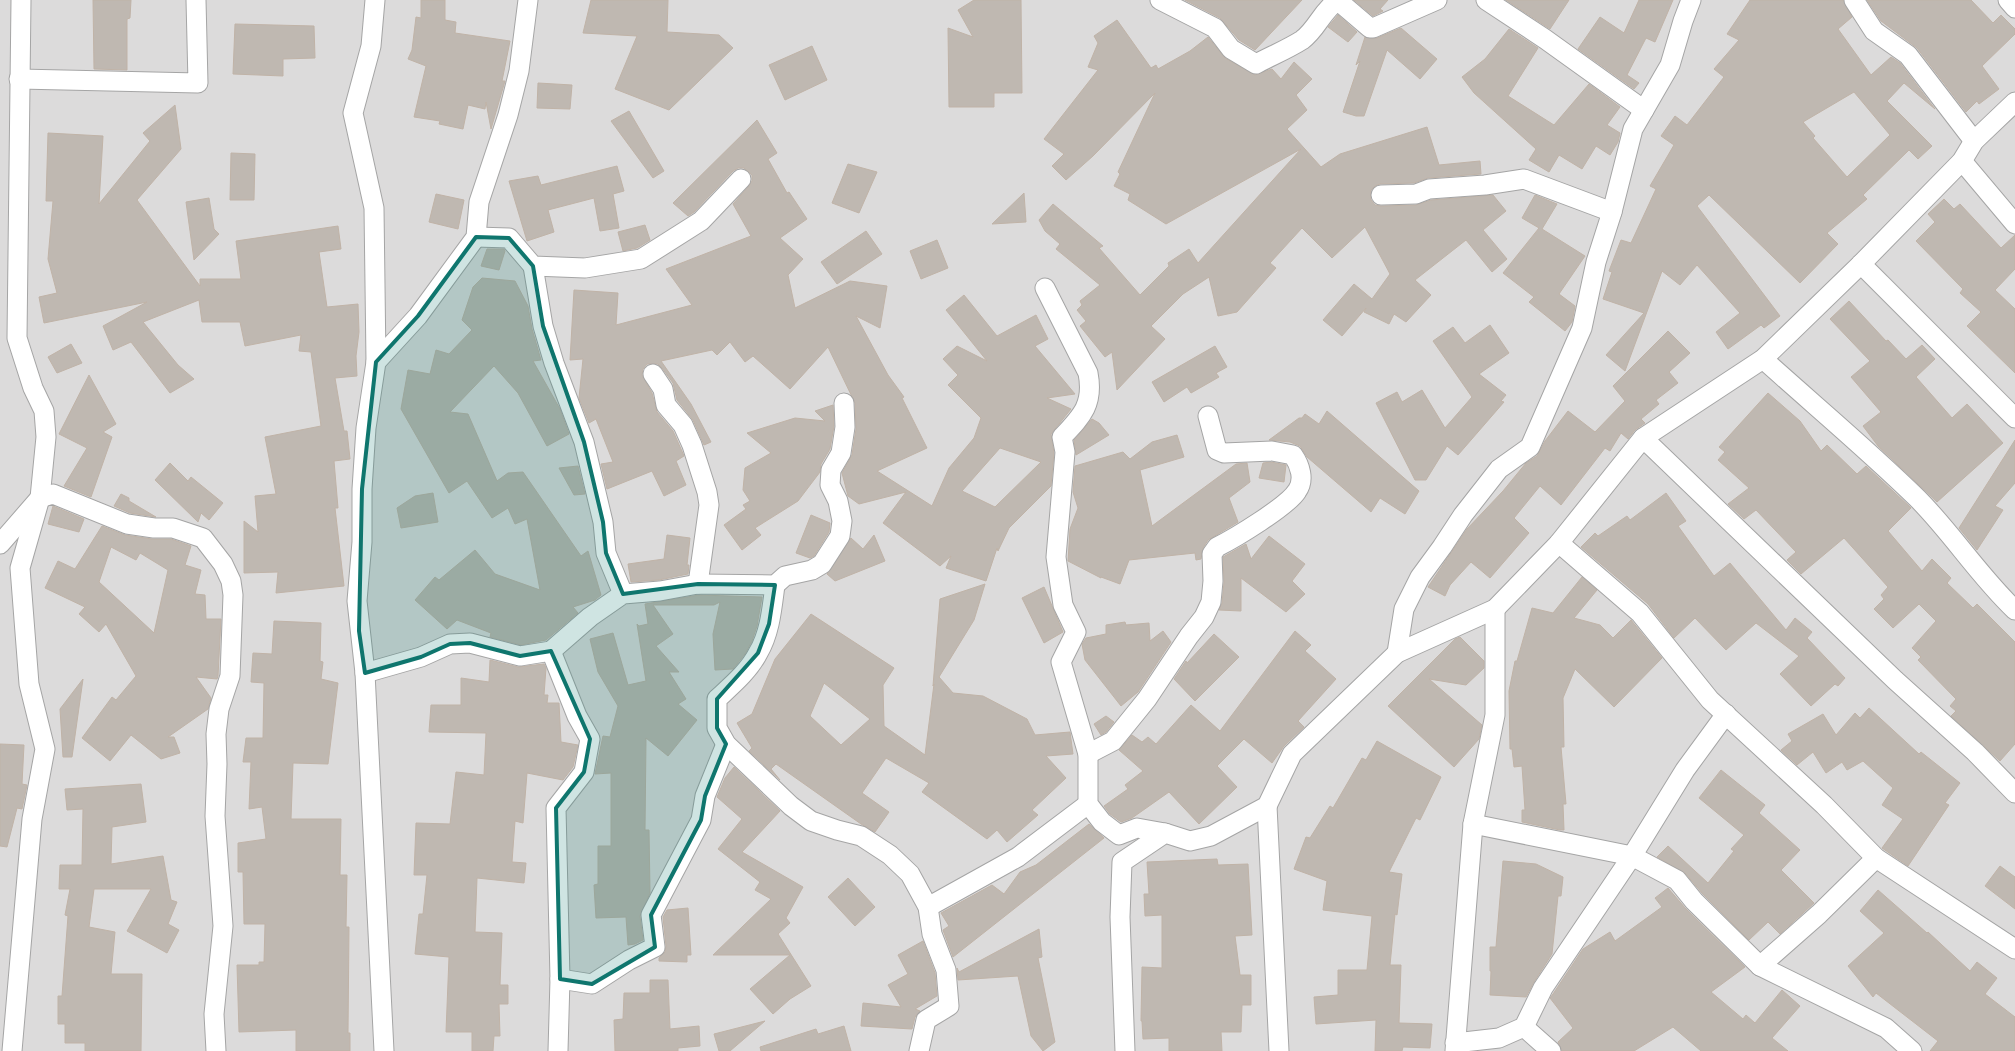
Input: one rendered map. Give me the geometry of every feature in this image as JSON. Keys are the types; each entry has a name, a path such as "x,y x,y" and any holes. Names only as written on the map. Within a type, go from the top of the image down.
{"street":[{"path":"12,1051 32,820 45,749 29,684 20,568 40,498 46,437 44,411 33,388 17,338 21,0"},
{"path":"20,79 198,83 196,0"},
{"path":"375,0 371,46 353,114 374,208 376,362 366,428 362,489 362,542 358,592 359,631 365,673 384,1051"},
{"path":"376,362 418,316 476,237 479,202 508,116 519,71 528,0"},
{"path":"1160,0 1215,28 1231,49 1256,64 1303,39 1318,24 1329,6 1336,2 1344,5 1373,28 1437,0"},
{"path":"1486,0 1545,39 1644,110"},
{"path":"1397,654 1404,609 1420,577 1463,515 1500,469 1530,447 1582,328 1596,262 1612,212 1633,129 1670,65 1683,21 1692,0"},
{"path":"1854,0 1874,31 1908,55 1974,141"},
{"path":"2008,0 2015,8"},
{"path":"1279,1051 1267,806 1292,754 1397,654 1495,609 1559,543 1642,438 1763,359 1861,264 1962,161 1974,141 2015,102"},
{"path":"1962,161 2015,224"},
{"path":"533,266 585,268 641,259 702,221 741,179"},
{"path":"1381,195 1416,194 1429,189 1484,185 1524,179 1612,212"},
{"path":"476,237 509,238 533,266 543,326 554,364 584,442 603,522 606,553 624,594"},
{"path":"1861,264 2015,418"},
{"path":"1045,288 1088,373 1091,388 1088,404 1079,420 1062,437 1065,452 1056,557 1063,605 1076,632 1061,662 1088,754 1088,804 1102,822 1118,835 1137,828 1165,833 1190,841 1211,836 1267,806"},
{"path":"1763,359 1917,498 1995,591 2015,610"},
{"path":"653,374 663,389 666,405 683,425 692,445 707,492 708,505 698,584"},
{"path":"844,403 841,453 831,470 830,485 838,501 842,521 840,536 822,564 812,570 785,576 775,585 769,624 758,653 734,683 716,699 717,728 726,744 791,806 812,821 862,836 890,855 910,874 928,907 932,934 946,970 949,1006 926,1020 919,1051"},
{"path":"1088,754 1113,741 1147,699 1204,617 1211,602 1213,581 1212,554 1218,546 1280,508 1298,491 1301,474 1300,465 1293,455 1272,451 1224,454 1217,450 1208,416"},
{"path":"1642,438 1894,680 1975,752 2015,793"},
{"path":"0,544 40,498 53,494 127,524 154,528 173,528 203,538 224,564 231,581 233,595 230,676 219,709 216,734 215,816 223,926 214,1014 216,1051"},
{"path":"1559,543 1640,613 1710,700 1824,805 1876,858 2015,950"},
{"path":"365,673 421,657 450,644 470,643 520,656 550,651 590,617 624,594 660,591 698,584 775,585"},
{"path":"1495,609 1495,715 1473,824 1455,1047 1499,1038 1524,1027 1543,988 1632,856 1685,770 1726,714"},
{"path":"550,651 577,716 590,739 584,772 556,808 560,979 558,1051"},
{"path":"560,979 592,984 629,960 655,947 651,915 702,820 705,796 726,744"},
{"path":"928,907 1018,857 1088,804"},
{"path":"1473,824 1632,856 1677,880 1694,901 1760,966 1886,1028 1912,1051"},
{"path":"1125,1051 1120,916 1122,862 1165,833"},
{"path":"1760,966 1819,914 1876,858"},
{"path":"1524,1027 1551,1051"}],"highlighted area":[{"path":"476,237 509,238 533,266 543,326 584,442 603,522 606,553 623,594 698,584 775,585 769,624 758,653 717,699 717,728 726,744 705,796 701,820 651,915 655,947 592,984 560,979 556,808 584,772 590,739 551,651 520,656 470,643 450,644 421,657 365,673 359,631 362,489 376,362 418,316"}],"shaded area":[{"path":"0,0 2015,0 2015,1051 0,1051"}],"building":[{"path":"93,0 131,0 130,18 127,19 127,70 94,69"},
{"path":"421,0 445,0 445,20 456,22 455,33 510,41 502,81 505,81 491,129 486,102 485,109 468,105 463,129 439,124 440,121 414,117 426,66 408,59 412,50 416,17 421,18"},
{"path":"591,0 668,0 667,32 719,35 733,48 669,110 615,89 637,36 583,33"},
{"path":"974,0 1021,0 1022,93 994,93 994,107 949,107 948,28 973,37 958,10"},
{"path":"1185,0 1302,0 1255,50 1239,40 1220,18"},
{"path":"1354,0 1388,0 1380,9 1383,11 1373,16"},
{"path":"1506,0 1569,0 1550,29"},
{"path":"1639,0 1673,0 1655,42 1646,38 1627,75 1639,83 1634,89 1578,49 1600,17 1624,33"},
{"path":"1750,0 1843,0 1852,17 1838,29 1871,75 1891,57 1900,63 1935,109 1904,83 1887,101 1932,146 1918,159 1909,150 1863,195 1867,199 1827,233 1838,244 1800,283 1709,195 1697,206 1780,316 1764,328 1761,325 1728,349 1716,332 1740,313 1697,265 1680,285 1662,271 1625,371 1606,355 1644,313 1603,299 1612,272 1609,271 1621,240 1631,243 1656,189 1650,186 1674,145 1661,136 1675,116 1687,125 1724,77 1714,69 1739,40 1727,34","holes":["1854,92 1890,135 1847,177 1813,138 1815,136 1803,122"]},
{"path":"1867,0 1971,0 1993,23 2001,15 2015,29 2015,34 1982,66 1999,89 1979,104 1977,101 1966,112 1917,48 1881,21"},
{"path":"1338,15 1357,32 1348,42 1328,27"},
{"path":"1117,20 1151,68 1156,65 1158,69 1190,51 1208,37 1225,58 1255,75 1272,69 1281,79 1294,62 1312,79 1296,95 1307,110 1287,129 1321,167 1340,154 1427,127 1439,165 1480,161 1481,174 1428,178 1414,183 1380,184 1371,190 1371,200 1375,205 1381,206 1416,205 1431,200 1493,195 1506,211 1483,230 1507,259 1492,272 1466,240 1415,280 1431,295 1406,322 1394,314 1389,324 1364,312 1366,308 1342,336 1323,320 1354,284 1372,299 1390,274 1365,227 1332,258 1302,228 1270,263 1276,268 1237,312 1218,316 1209,277 1183,294 1151,326 1165,339 1117,390 1112,352 1105,357 1080,326 1086,321 1077,310 1082,305 1080,301 1100,285 1056,249 1060,244 1045,231 1039,220 1053,204 1103,246 1099,248 1140,295 1169,266 1168,263 1189,249 1198,263 1301,149 1166,224 1128,200 1130,194 1114,186 1120,174 1118,172 1155,93 1093,156 1066,180 1052,166 1064,154 1044,139 1098,70 1088,67 1098,43 1094,36"},
{"path":"235,24 314,26 315,58 283,59 283,76 233,74"},
{"path":"1401,28 1437,59 1420,79 1387,50 1364,116 1343,112 1360,61 1356,65 1365,37 1377,38"},
{"path":"1509,29 1538,48 1508,96 1554,125 1589,84 1620,107 1607,125 1620,133 1618,142 1610,155 1596,146 1582,169 1559,155 1549,172 1529,160 1536,149 1474,93 1462,77 1485,59"},
{"path":"812,46 827,80 785,100 769,65"},
{"path":"538,83 572,85 570,109 537,108"},
{"path":"175,105 181,149 137,200 200,286 200,279 241,279 236,241 338,226 341,249 319,252 327,307 358,304 357,376 335,378 344,431 347,431 350,459 334,461 338,508 335,508 344,586 276,593 278,572 244,573 244,521 258,532 255,496 276,494 265,437 321,426 311,352 299,351 301,335 245,346 240,322 202,322 199,300 143,322 178,365 194,379 170,393 131,342 113,350 103,326 147,302 44,323 39,297 57,293 48,259 53,201 46,201 48,133 103,136 99,204 150,141 143,133"},
{"path":"629,111 664,171 653,178 611,121"},
{"path":"757,120 777,153 768,159 787,193 789,192 807,219 780,238 803,259 788,275 795,308 850,281 887,286 880,328 856,316 888,375 904,397 902,398 927,448 877,471 932,506 949,468 974,438 981,418 948,385 958,375 943,359 957,346 987,361 946,310 964,295 997,336 1036,315 1048,339 1035,346 1075,394 1047,398 1071,409 1051,434 1054,453 1051,486 1009,528 998,551 997,548 986,581 946,568 951,556 940,566 883,523 906,492 859,504 848,496 842,473 852,455 856,429 855,403 828,347 790,389 753,356 745,362 730,342 717,355 712,350 661,361 691,404 711,442 704,445 693,420 677,400 673,383 658,364 647,364 643,369 642,375 652,393 657,412 673,431 684,456 676,461 686,485 664,496 652,471 607,489 601,464 613,462 596,419 589,423 579,398 583,359 570,360 574,290 618,293 616,325 692,305 666,269 751,236 733,204 749,186 752,181 752,175 744,168 738,168 733,171 688,216 673,203","holes":["1000,448 1041,462 995,507 962,491"]},
{"path":"231,153 255,154 254,200 230,200"},
{"path":"848,164 877,172 859,213 832,203"},
{"path":"617,166 624,191 613,194 619,228 600,231 594,198 548,210 554,232 527,241 509,181 538,176 541,185"},
{"path":"1024,193 1026,222 992,224"},
{"path":"436,194 464,200 458,229 429,222"},
{"path":"1535,195 1557,204 1542,229 1585,256 1559,294 1575,306 1572,322 1565,331 1529,302 1534,297 1503,273 1539,228 1522,218"},
{"path":"209,198 214,229 219,234 194,260 186,202"},
{"path":"1944,199 1954,209 1960,204 2001,248 2015,235 2015,269 1995,290 2015,309 2015,373 1967,326 1981,312 1960,293 1963,289 1916,241 1935,222 1928,214"},
{"path":"645,225 650,240 637,248 623,251 618,232"},
{"path":"866,231 882,254 837,284 821,262"},
{"path":"937,240 948,268 921,279 910,251"},
{"path":"487,249 504,249 499,270 481,266"},
{"path":"482,278 515,281 528,306 541,360 533,361 560,409 569,434 547,446 518,393 494,366 450,412 468,414 497,481 508,473 523,472 581,556 588,551 601,595 595,600 573,607 578,613 546,640 521,645 490,637 491,633 457,620 447,629 415,600 435,577 439,580 475,550 495,574 540,590 527,519 515,524 508,508 492,518 467,481 449,493 401,409 408,370 430,374 436,350 449,354 472,330 462,320 473,287"},
{"path":"1849,301 1886,341 1888,340 1906,359 1922,345 1935,359 1916,377 1952,418 1967,404 2003,443 1937,502 1878,446 1863,426 1881,412 1851,377 1870,361 1830,319"},
{"path":"1490,325 1509,353 1479,374 1506,395 1501,401 1504,402 1458,455 1447,446 1426,480 1415,480 1376,403 1397,392 1402,402 1422,390 1445,428 1472,397 1433,341 1453,327 1465,343"},
{"path":"1668,331 1690,353 1669,372 1678,383 1656,400 1659,404 1641,419 1645,423 1635,430 1628,439 1621,433 1610,451 1605,448 1561,505 1540,486 1514,518 1529,533 1490,578 1471,562 1450,585 1445,596 1428,587 1467,529 1503,491 1526,463 1537,456 1545,441 1568,411 1595,432 1625,401 1613,386"},
{"path":"71,344 82,363 57,373 48,357"},
{"path":"1215,346 1227,367 1216,373 1219,377 1191,393 1187,387 1164,402 1152,382"},
{"path":"89,375 116,424 103,432 112,437 91,497 64,486 87,448 59,434"},
{"path":"1768,393 1800,421 1821,451 1827,445 1857,474 1866,466 1911,508 1888,531 1922,571 1932,559 1951,578 1947,583 1973,608 1977,604 2015,642 2015,744 2000,761 1951,716 1956,711 1950,706 1956,699 1918,660 1921,657 1912,648 1936,621 1919,604 1893,628 1874,609 1884,599 1881,595 1888,587 1844,538 1801,574 1787,560 1796,552 1756,510 1744,519 1728,504 1749,488 1718,460 1725,452 1719,447"},
{"path":"833,405 834,426 830,449 821,464 820,472 798,501 755,528 761,535 742,550 724,525 746,509 743,505 750,501 743,490 745,468 771,453 747,433 795,418 825,421 815,411"},
{"path":"1327,411 1419,491 1405,514 1380,498 1371,512 1307,457 1300,446 1290,442 1269,440 1305,414 1319,424"},
{"path":"1092,419 1099,423 1109,435 1076,455 1074,440"},
{"path":"1177,435 1184,457 1140,470 1152,526 1236,464 1247,463 1250,482 1229,498 1238,522 1208,540 1203,548 1201,559 1196,560 1195,553 1129,560 1120,584 1101,578 1068,561 1070,529 1078,508 1073,492 1075,466 1123,452 1130,459 1152,442"},
{"path":"2015,440 2015,483 1995,506 2003,510 1977,550 1959,528"},
{"path":"1271,462 1286,465 1284,482 1259,478 1263,463"},
{"path":"170,463 188,481 191,477 223,503 209,520 201,513 198,522 155,480"},
{"path":"578,466 585,494 574,495 559,468"},
{"path":"433,493 438,522 401,528 397,508 415,496"},
{"path":"1666,493 1686,521 1678,526 1714,576 1730,563 1786,630 1795,618 1812,632 1807,638 1845,678 1838,686 1835,684 1811,706 1780,674 1799,656 1756,623 1726,650 1695,618 1674,638 1648,604 1581,547 1595,533 1598,536 1627,516 1630,520"},
{"path":"121,494 156,517 130,513 114,506"},
{"path":"53,506 84,519 79,532 48,524"},
{"path":"811,515 830,523 829,532 814,556 810,558 796,553"},
{"path":"102,526 125,535 152,539 171,539 191,546 185,565 201,570 195,594 205,595 206,619 221,619 218,676 217,679 196,677 211,698 208,709 168,737 174,737 180,753 161,759 131,735 110,761 82,738 112,697 116,700 136,676 106,624 99,632 79,614 85,607 45,588 58,561 75,569","holes":["111,547 136,560 140,553 168,570 154,633 99,582"]},
{"path":"667,535 690,538 688,574 659,580 631,582 628,564 664,559"},
{"path":"874,535 885,561 835,581 827,574 851,538 863,549"},
{"path":"1269,536 1305,564 1292,581 1305,594 1286,612 1241,578 1241,611 1219,610 1222,603 1224,582 1223,557 1246,544 1251,559"},
{"path":"1582,577 1597,590 1574,618 1600,625 1613,638 1631,620 1662,658 1614,707 1575,669 1563,698 1564,747 1561,747 1566,804 1563,804 1564,830 1560,830 1522,822 1522,810 1525,810 1522,766 1514,767 1512,749 1510,749 1509,691 1515,661 1517,661 1532,608 1553,613"},
{"path":"985,584 974,620 939,677 953,693 983,696 1027,719 1035,735 1070,732 1073,754 1046,756 1066,778 1032,810 1038,815 1007,842 997,830 987,839 922,792 929,783 886,758 862,793 889,812 875,832 776,764 771,769 780,780 749,751 752,748 737,723 752,714 775,659 811,614 894,668 883,685 884,726 925,755 934,684 933,686 940,599","holes":["824,683 870,719 841,745 810,716"]},
{"path":"1044,587 1063,632 1044,643 1022,598"},
{"path":"699,595 762,597 757,626 752,641 745,654 733,669 715,670 713,634 720,602 714,605 653,605 673,634 656,646 679,672 669,672 686,699 678,704 697,720 668,756 646,738 645,830 649,830 650,893 640,916 643,940 628,945 626,917 596,918 594,885 598,884 598,846 611,846 611,773 595,774 603,736 610,737 618,706 598,672 590,639 613,633 628,685 646,681 637,624 639,626 648,624 645,604"},
{"path":"274,621 321,623 320,661 323,662 321,679 338,683 328,764 293,763 291,819 341,819 340,875 347,875 346,927 349,927 348,1033 350,1033 350,1051 296,1051 296,1030 239,1032 237,965 259,965 259,962 264,962 265,924 244,924 243,872 238,872 238,843 266,839 262,807 249,809 251,762 243,762 246,738 263,738 264,683 251,682 253,653 272,654"},
{"path":"1125,622 1126,625 1149,623 1150,641 1163,631 1171,642 1138,692 1121,706 1085,660 1082,644 1086,638 1106,634 1106,625"},
{"path":"1295,631 1311,645 1305,651 1336,679 1298,721 1304,727 1284,746 1272,763 1244,739 1217,766 1237,787 1199,824 1169,792 1132,818 1121,822 1110,814 1104,806 1128,789 1125,785 1143,771 1119,750 1132,735 1142,742 1148,737 1156,744 1191,705 1220,731"},
{"path":"1214,634 1239,657 1195,701 1174,679 1186,661 1187,663"},
{"path":"1460,637 1484,661 1484,668 1466,685 1429,679 1482,725 1479,739 1454,767 1388,706 1455,639"},
{"path":"490,660 518,667 544,664 546,668 544,695 548,695 547,703 559,703 561,742 578,745 573,767 563,780 527,773 523,823 515,821 512,862 526,863 524,883 477,878 475,932 502,933 500,985 508,985 508,1004 499,1004 500,1036 494,1036 493,1051 472,1051 472,1032 446,1032 449,957 415,954 419,914 423,914 427,875 414,875 416,823 450,824 456,772 484,775 486,733 429,732 431,705 461,705 461,678 489,682"},
{"path":"83,679 72,757 63,757 60,709"},
{"path":"1869,708 1919,754 1921,752 1960,783 1945,803 1949,805 1908,866 1882,848 1903,819 1882,805 1893,788 1863,761 1847,770 1842,762 1826,773 1813,752 1797,765 1781,750 1792,741 1788,734 1823,714 1836,735 1855,713 1860,718"},
{"path":"1106,716 1114,722 1101,735 1094,724"},
{"path":"1377,741 1441,777 1420,820 1416,818 1389,872 1402,874 1397,915 1395,914 1390,965 1401,965 1399,1023 1432,1024 1430,1048 1403,1047 1402,1051 1375,1051 1376,1020 1316,1024 1314,997 1338,995 1338,970 1367,970 1372,916 1323,910 1327,881 1294,869 1306,837 1310,838 1330,806 1333,808 1362,758 1366,760"},
{"path":"0,744 24,745 22,784 27,785 22,809 17,808 7,847 0,846"},
{"path":"734,767 780,811 742,852 803,887 786,918 790,923 778,934 811,986 790,999 773,1014 750,989 790,955 713,955 771,899 755,890 760,882 718,849 742,819 717,797 725,778"},
{"path":"1721,770 1765,805 1759,813 1800,850 1781,870 1814,903 1780,934 1768,922 1749,940 1702,893 1685,873 1657,857 1668,846 1708,883 1734,851 1731,849 1744,835 1699,798"},
{"path":"141,784 146,822 112,827 111,864 163,856 171,900 177,902 168,924 179,930 167,953 127,931 151,889 94,889 89,927 115,932 111,974 142,974 141,1051 85,1051 85,1043 65,1043 65,1024 58,1024 58,996 62,996 68,916 65,915 70,889 59,889 60,865 82,865 83,809 67,810 65,789"},
{"path":"1089,824 1104,838 953,957 943,930 949,926 941,913 992,885 1004,894 1020,872 1036,865"},
{"path":"1217,859 1218,865 1248,864 1252,935 1235,936 1240,975 1251,975 1251,1005 1242,1005 1241,1032 1221,1032 1222,1051 1169,1051 1169,1038 1143,1039 1141,1021 1142,967 1162,968 1162,915 1145,916 1144,894 1149,894 1147,862"},
{"path":"1503,861 1536,864 1563,877 1561,896 1558,896 1552,954 1526,997 1490,995 1490,947 1496,947"},
{"path":"2000,866 2015,877 2015,909 1985,886"},
{"path":"848,878 875,907 855,926 828,897"},
{"path":"1668,888 1686,909 1745,967 1711,992 1743,1019 1746,1015 1755,1023 1782,990 1800,1006 1772,1038 1788,1051 1701,1051 1673,1027 1634,1051 1562,1051 1558,1042 1573,1028 1550,998 1583,949 1610,932 1615,941 1662,907 1655,898"},
{"path":"1878,890 1928,932 1970,971 1977,962 1997,978 1985,994 2015,1017 2015,1051 1930,1051 1938,1041 1876,993 1873,997 1848,966 1884,933 1860,911"},
{"path":"688,908 691,955 687,955 687,962 659,961 659,958 665,952 666,946 663,917 667,910"},
{"path":"1039,929 1042,957 1038,958 1055,1042 1043,1051 1031,1036 1018,976 958,980 957,968 959,972"},
{"path":"923,941 935,973 937,996 915,1009 920,1011 915,1017 912,1029 861,1026 863,1003 901,1007 888,985 908,974 898,955"},
{"path":"650,980 668,980 670,1029 699,1026 700,1046 678,1048 678,1051 615,1051 614,1020 623,1019 624,993 650,993"},
{"path":"765,1021 730,1051 719,1051 714,1034"},
{"path":"844,1026 851,1051 761,1051 760,1047 816,1029 818,1034"}]}
